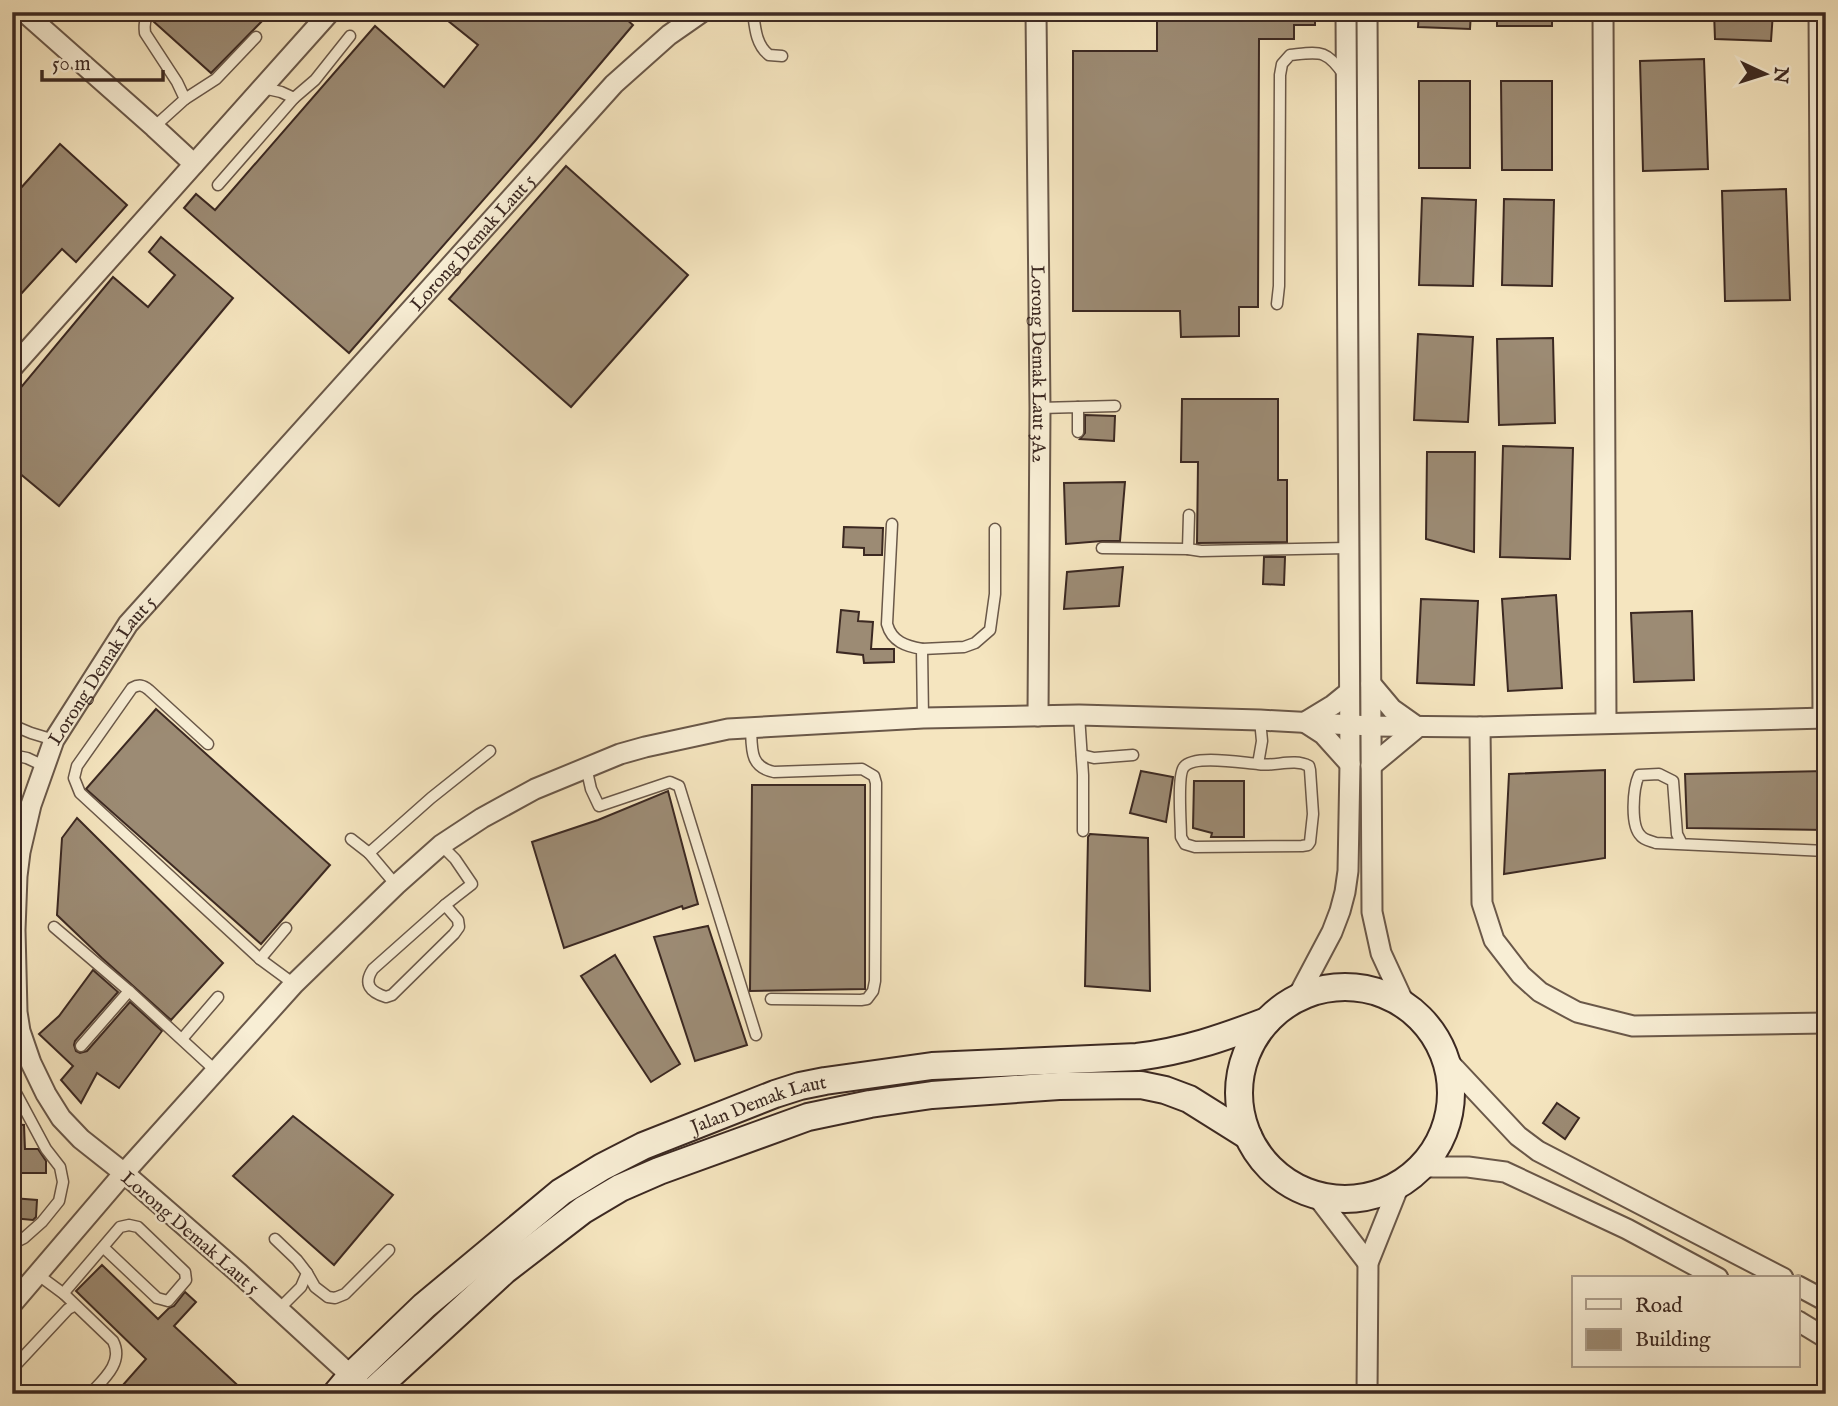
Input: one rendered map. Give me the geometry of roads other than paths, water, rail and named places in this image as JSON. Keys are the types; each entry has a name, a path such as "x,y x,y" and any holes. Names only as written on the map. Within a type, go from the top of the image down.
{"main road":[{"path":"1332,987 1352,987 1388,996 1405,1005 1421,1020 1435,1037 1444,1057 1450,1080 1450,1104 1445,1127 1435,1149 1416,1171 1382,1192 1349,1199 1316,1195 1291,1184 1269,1167 1248,1136 1241,1113 1243,1064 1252,1041 1267,1021 1297,998 1332,987"},
{"name":"Jalan Demak Laut","path":"357,1389 424,1306 561,1192 643,1146 800,1086 932,1066 1137,1058 1211,1042 1267,1021"},
{"name":"Jalan Demak Laut","path":"357,1389 583,1210 620,1188 659,1171 808,1117 932,1094 1059,1086 1141,1085 1189,1099 1248,1136"}],"street":[{"path":"23,12 194,164"},
{"path":"12,368 330,12"},
{"name":"Lorong Demak Laut 5","path":"357,1389 279,1310 124,1173 81,1139 69,1127 46,1094 31,1063 20,1031 17,1012 14,930 17,876 31,805 54,740 128,624 614,84 669,36 702,12"},
{"name":"Lorong Demak Laut 3A2","path":"1036,12 1040,408 1038,716"},
{"path":"1297,998 1332,932 1345,892 1348,871 1350,764 1346,12"},
{"path":"1367,12 1373,912 1381,953 1405,1005"},
{"path":"1603,12 1606,723"},
{"path":"12,1304 124,1173 294,984 396,884 441,845 482,818 535,789 585,767 645,747 728,729 923,718 1079,715 1371,726 1480,727 1825,718 1822,40 1819,12"},
{"path":"1371,684 1397,714 1418,727"},
{"path":"1305,722 1349,692"},
{"path":"1305,722 1323,734 1350,764"},
{"path":"1371,766 1418,727"},
{"path":"1480,727 1482,903 1494,940 1521,975 1540,992 1577,1012 1633,1026 1826,1023"},
{"path":"1444,1057 1518,1136 1538,1151 1779,1276"},
{"path":"1367,1394 1368,1263 1398,1188 1416,1171 1468,1167 1505,1172 1627,1229 1714,1276"},
{"path":"1316,1195 1368,1263"},
{"path":"1800,1287 1826,1301"},
{"path":"1800,1322 1826,1338"}],"lane":[{"path":"151,12 144,25 145,33 185,99"},
{"path":"754,12 760,46 769,55 782,56"},
{"path":"218,185 295,98 315,80 350,36"},
{"path":"154,127 185,99 216,79 256,37"},
{"path":"1277,304 1282,64 1290,55 1320,53 1334,61 1346,78"},
{"path":"262,88 295,98"},
{"path":"1040,408 1115,406"},
{"path":"1077,407 1078,432"},
{"path":"1188,515 1188,549"},
{"path":"891,524 887,624 894,639 907,646 922,649 964,647 975,643 990,630 995,594 995,529"},
{"path":"1102,548 1201,551 1348,548"},
{"path":"922,649 923,718"},
{"path":"208,744 149,690 136,685 79,762 75,784 80,793 260,958 294,984"},
{"path":"1079,715 1083,831"},
{"path":"1258,765 1262,741 1260,720"},
{"path":"12,725 54,740"},
{"path":"751,727 754,757 763,769 774,772 862,769 874,776 876,783 873,991 867,999 861,1000 771,999"},
{"path":"369,853 490,751"},
{"path":"12,755 44,766"},
{"path":"1082,755 1094,758 1133,755"},
{"path":"1194,761 1258,765 1301,762 1308,766 1313,814 1308,845 1258,848 1195,847 1185,844 1181,837 1180,780 1185,765 1194,761"},
{"path":"585,767 598,806 670,782 680,786 755,1035"},
{"path":"1682,844 1677,834 1673,780 1659,774 1639,775 1633,796 1636,828 1640,836 1656,843 1826,851"},
{"path":"351,839 369,853 396,884"},
{"path":"441,845 455,859 472,884 445,905 373,969 368,976 368,984 377,994 386,997 392,995 454,934 459,927 458,920 445,905"},
{"path":"54,927 216,1071"},
{"path":"260,958 286,928"},
{"path":"81,1046 129,991"},
{"path":"182,1039 218,997"},
{"path":"12,1244 24,1238 51,1212 59,1201 63,1182 60,1167 46,1149 16,1093"},
{"path":"64,1294 103,1247 120,1227 125,1225 134,1225 185,1272 186,1280 169,1300 163,1301 103,1247"},
{"path":"275,1239 297,1260 315,1287 328,1297 335,1298 345,1294 389,1250"},
{"path":"279,1310 301,1287 307,1273"},
{"path":"37,1274 64,1294 113,1341 116,1362 90,1394"},
{"path":"12,1369 68,1309 74,1306"}]}
